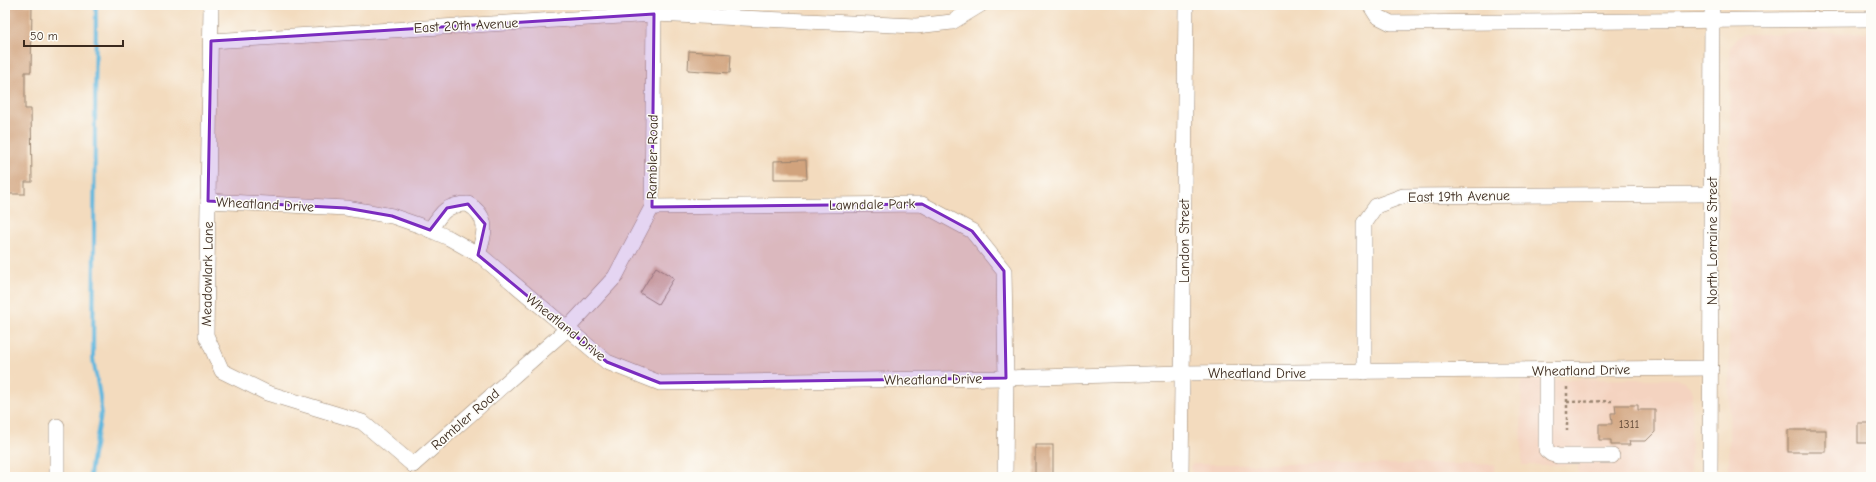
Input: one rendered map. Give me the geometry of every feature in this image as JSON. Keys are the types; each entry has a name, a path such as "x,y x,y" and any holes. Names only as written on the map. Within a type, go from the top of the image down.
{"street":[{"name":"Meadowlark Lane","path":"211,5 212,41 206,335 222,371 267,393 362,422 414,471"},
{"name":"East 20th Avenue","path":"212,41 656,10 916,26 952,22 980,5"},
{"name":"Landon Street","path":"1181,477 1186,5"},
{"path":"1370,5 1377,16 1391,22 1712,12 1871,19"},
{"name":"Rambler Road","path":"414,471 567,329 615,277 652,208 656,10"},
{"name":"North Lorraine Street","path":"1710,477 1712,12"},
{"name":"East 19th Avenue","path":"1364,372 1364,223 1376,206 1403,196 1712,194"},
{"name":"Wheatland Drive","path":"208,201 346,208 392,216 430,230 478,255 607,362 660,383 1006,378 1183,373 1710,368"},
{"path":"430,230 440,215 447,208 455,205 468,204 480,214 485,224 485,232 478,255"},
{"name":"Lawndale Park","path":"652,208 922,204 972,230 1004,271 1006,378 1005,477"},
{"path":"1546,370 1546,450 1551,454 1558,456 1612,456"},
{"path":"57,426 57,477"}],"path":[{"path":"1568,387 1568,431"},
{"path":"1568,402 1615,401"}],"highlighted area":[{"path":"654,14 652,207 922,204 972,231 1004,271 1006,378 660,383 607,362 478,255 485,224 468,204 447,208 430,230 392,216 346,208 208,201 211,41"}],"shaded area":[{"path":"1871,32 1871,477 1729,477 1730,48 1736,39 1745,34"},
{"path":"1676,379 1684,381 1690,387 1692,393 1690,477 1578,477 1578,465 1522,465 1521,380"},
{"path":"1191,464 1495,464 1495,477 1191,477"}],"building":[{"path":"5,5 32,5 31,72 25,72 25,109 31,109 32,182 25,182 25,194 5,194"},
{"path":"689,51 731,54 730,73 688,70"},
{"path":"806,160 807,179 774,179 774,161"},
{"path":"656,267 674,278 658,304 640,293"},
{"path":"1615,405 1638,405 1638,410 1655,410 1655,432 1646,441 1629,441 1630,445 1611,445 1611,440 1599,440 1599,424 1612,424 1611,413 1616,413"},
{"path":"1858,423 1871,423 1871,443 1858,443"},
{"path":"1788,430 1826,430 1826,452 1788,452"},
{"path":"1035,445 1053,445 1053,477 1035,477"}],"waterway":[{"path":"90,477 101,410 93,358 96,5"}]}
